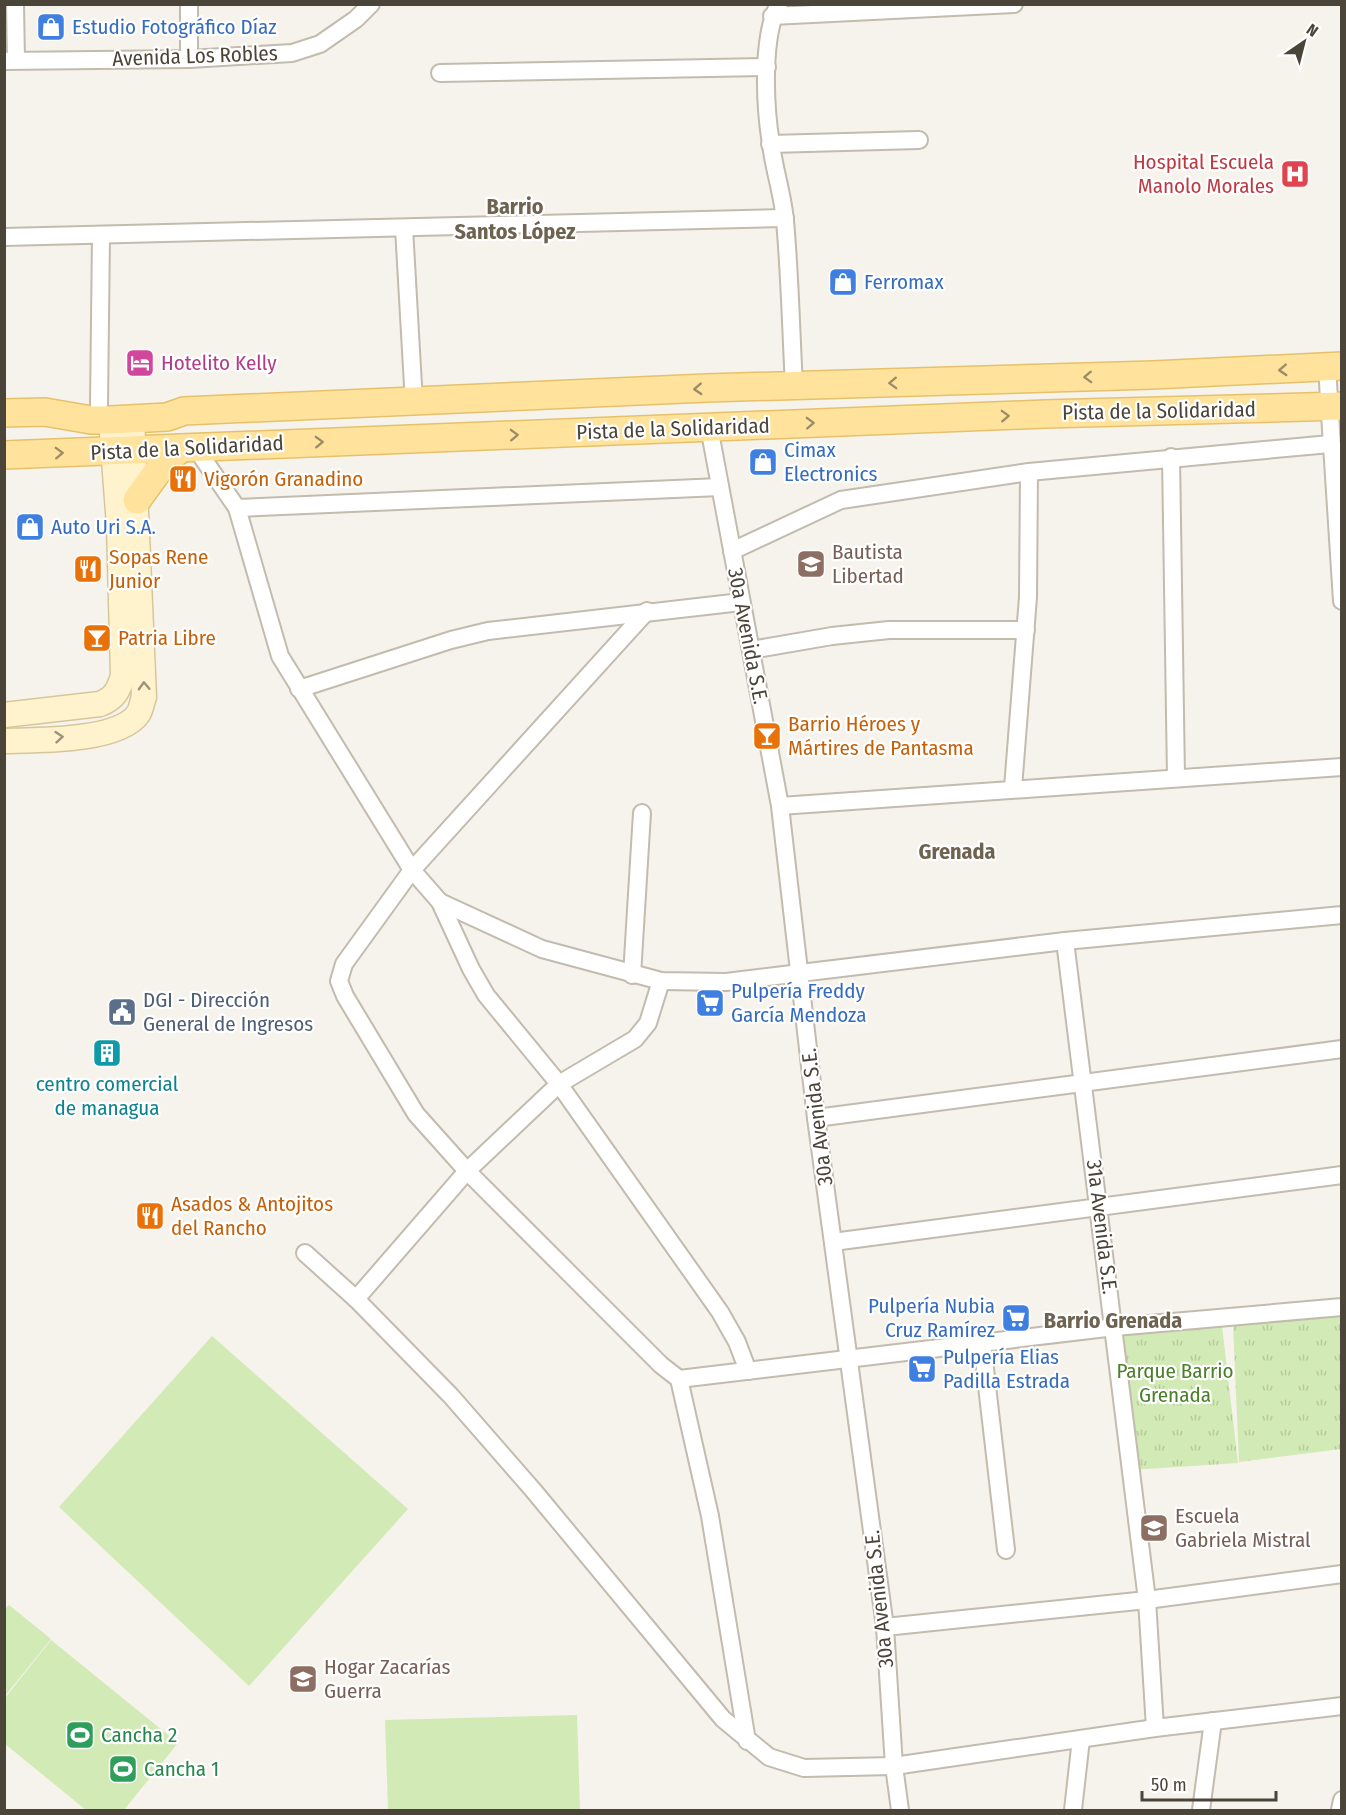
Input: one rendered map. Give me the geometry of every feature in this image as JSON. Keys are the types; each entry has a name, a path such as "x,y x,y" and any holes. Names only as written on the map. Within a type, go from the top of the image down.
{"main road":[{"name":"Pista de la Solidaridad","path":"4,413 45,412 91,420 162,405 184,411 1334,366"},
{"name":"Pista de la Solidaridad","path":"4,455 1046,414 1335,407"},
{"name":"Pista de la Solidaridad","path":"114,414 167,417 184,411"},
{"path":"137,500 166,460 188,447"}],"street":[{"path":"10,60 15,4"},
{"path":"189,4 189,58"},
{"name":"Avenida Los Robles","path":"10,60 189,58 292,53 320,44 356,19 371,4"},
{"path":"794,386 785,218 770,144 766,47 776,10 1014,4"},
{"path":"440,73 767,67"},
{"path":"770,144 919,140"},
{"path":"4,237 785,218"},
{"path":"404,228 414,403"},
{"path":"4,741 99,734 126,726 139,713 144,697 137,500 114,414 101,235"},
{"path":"1334,366 1335,407 1330,444 1341,601"},
{"name":"30a Avenida S.E.","path":"709,428 780,806 801,971 816,1118 885,1627 894,1766 900,1810"},
{"path":"732,551 842,500 1029,472 1330,444"},
{"path":"188,447 237,508 280,656 299,689 412,870 440,902 471,969 486,995 559,1084 720,1312 737,1342 748,1371"},
{"path":"4,716 100,704 111,700 118,691 123,676 124,451"},
{"path":"1171,457 1176,778"},
{"path":"1013,788 1019,680 1026,630 1029,472"},
{"path":"237,508 720,487"},
{"path":"299,689 451,640 488,631 741,602"},
{"path":"647,611 412,870 344,964 339,981 345,996 402,1095 467,1171 661,1365 679,1379 710,1516 747,1741"},
{"path":"751,650 832,636 889,630 1026,630"},
{"path":"780,806 1341,767"},
{"path":"632,975 642,813"},
{"path":"440,902 542,949 632,975 661,981 726,982 801,971 1065,941 1341,915"},
{"name":"31a Avenida S.E.","path":"1065,941 1115,1327 1146,1600 1155,1728"},
{"path":"356,1299 467,1171 559,1084 635,1039 648,1023 661,981"},
{"path":"816,1118 1341,1049"},
{"path":"833,1242 1341,1175"},
{"path":"305,1253 356,1299 451,1396 533,1490 723,1719 769,1757 804,1768 840,1770 894,1766 1155,1728 1341,1706"},
{"path":"679,1379 1115,1327 1341,1306"},
{"path":"982,1344 1006,1550"},
{"path":"885,1627 1146,1600 1341,1574"},
{"path":"1201,1810 1213,1721"},
{"path":"1072,1810 1081,1739"},
{"path":"1340,1810 1341,1800"}],"green space":[{"path":"1341,1302 1341,1449 1239,1462 1233,1324"},
{"name":"Parque Barrio Grenada","path":"1221,1317 1238,1463 1131,1470 1115,1327"},
{"path":"212,1336 408,1509 249,1686 59,1507"},
{"path":"9,1605 51,1639 5,1696 4,1610"},
{"path":"51,1640 178,1743 124,1810 86,1810 5,1744 5,1698"},
{"path":"577,1715 580,1810 388,1810 385,1720"}],"place":[{"name":"Estudio Fotográfico Díaz","path":"51,27"},
{"name":"Hospital Escuela Manolo Morales","path":"1295,174"},
{"name":"Ferromax","path":"843,282"},
{"name":"Hotelito Kelly","path":"140,363"},
{"name":"Cimax Electronics","path":"763,462"},
{"name":"Vigorón Granadino","path":"183,479"},
{"name":"Auto Uri S.A.","path":"30,527"},
{"name":"Bautista Libertad","path":"811,564"},
{"name":"Sopas Rene Junior","path":"88,569"},
{"name":"Patria Libre","path":"97,638"},
{"name":"Barrio Héroes y Mártires de Pantasma","path":"767,736"},
{"name":"Pulpería Freddy García Mendoza","path":"710,1003"},
{"name":"DGI - Dirección General de Ingresos","path":"122,1012"},
{"name":"centro comercial de managua","path":"107,1053"},
{"name":"Asados & Antojitos del Rancho","path":"150,1216"},
{"name":"Pulpería Nubia Cruz Ramírez","path":"1016,1318"},
{"name":"Pulpería Elias Padilla Estrada","path":"922,1369"},
{"name":"Escuela Gabriela Mistral","path":"1154,1528"},
{"name":"Hogar Zacarías Guerra","path":"303,1679"},
{"name":"Cancha 2","path":"80,1735"},
{"name":"Cancha 1","path":"123,1769"}],"district":[{"name":"Barrio Santos López","path":"515,218"},
{"name":"Grenada","path":"957,851"},
{"name":"Barrio Grenada","path":"1113,1320"}]}
